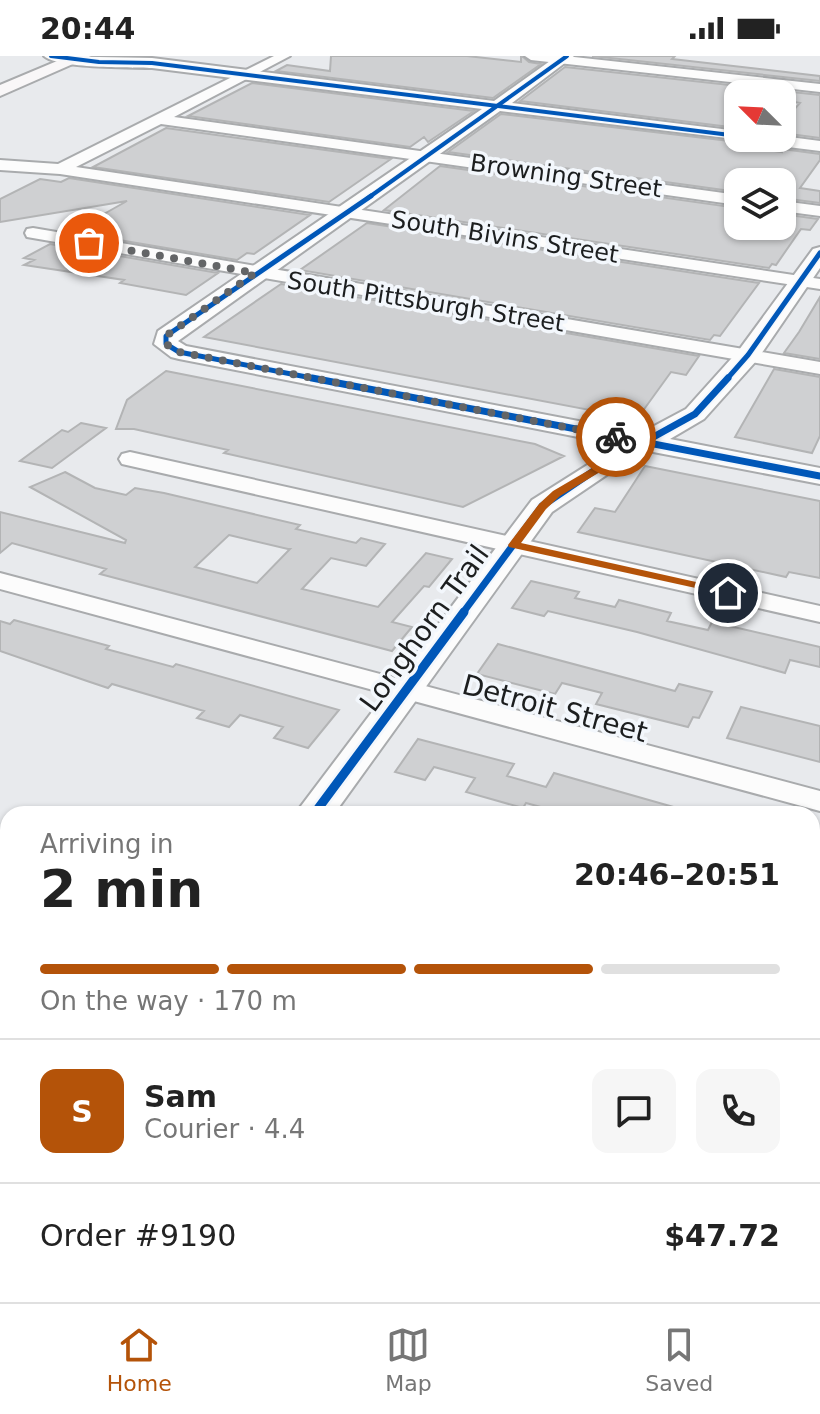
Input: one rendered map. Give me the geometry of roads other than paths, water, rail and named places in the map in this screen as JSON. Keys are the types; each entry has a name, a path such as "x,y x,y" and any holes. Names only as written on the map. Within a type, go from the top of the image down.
{"main road":[{"path":"0,91 79,58"}],"street":[{"path":"51,56 152,63 724,134"},
{"path":"60,169 284,56"},
{"path":"531,56 820,88"},
{"path":"565,58 347,213 166,336 166,344 179,352 820,476"},
{"name":"Browning Street","path":"157,119 724,198"},
{"path":"796,143 820,146"},
{"name":"South Bivins Street","path":"0,165 60,169 810,282"},
{"path":"796,208 820,211"},
{"name":"South Pittsburgh Street","path":"33,233 820,368"},
{"name":"Longhorn Trail","path":"320,806 542,506 557,494 695,414 810,282 820,253"},
{"path":"130,459 820,614"},
{"name":"Detroit Street","path":"0,581 820,801"}]}
